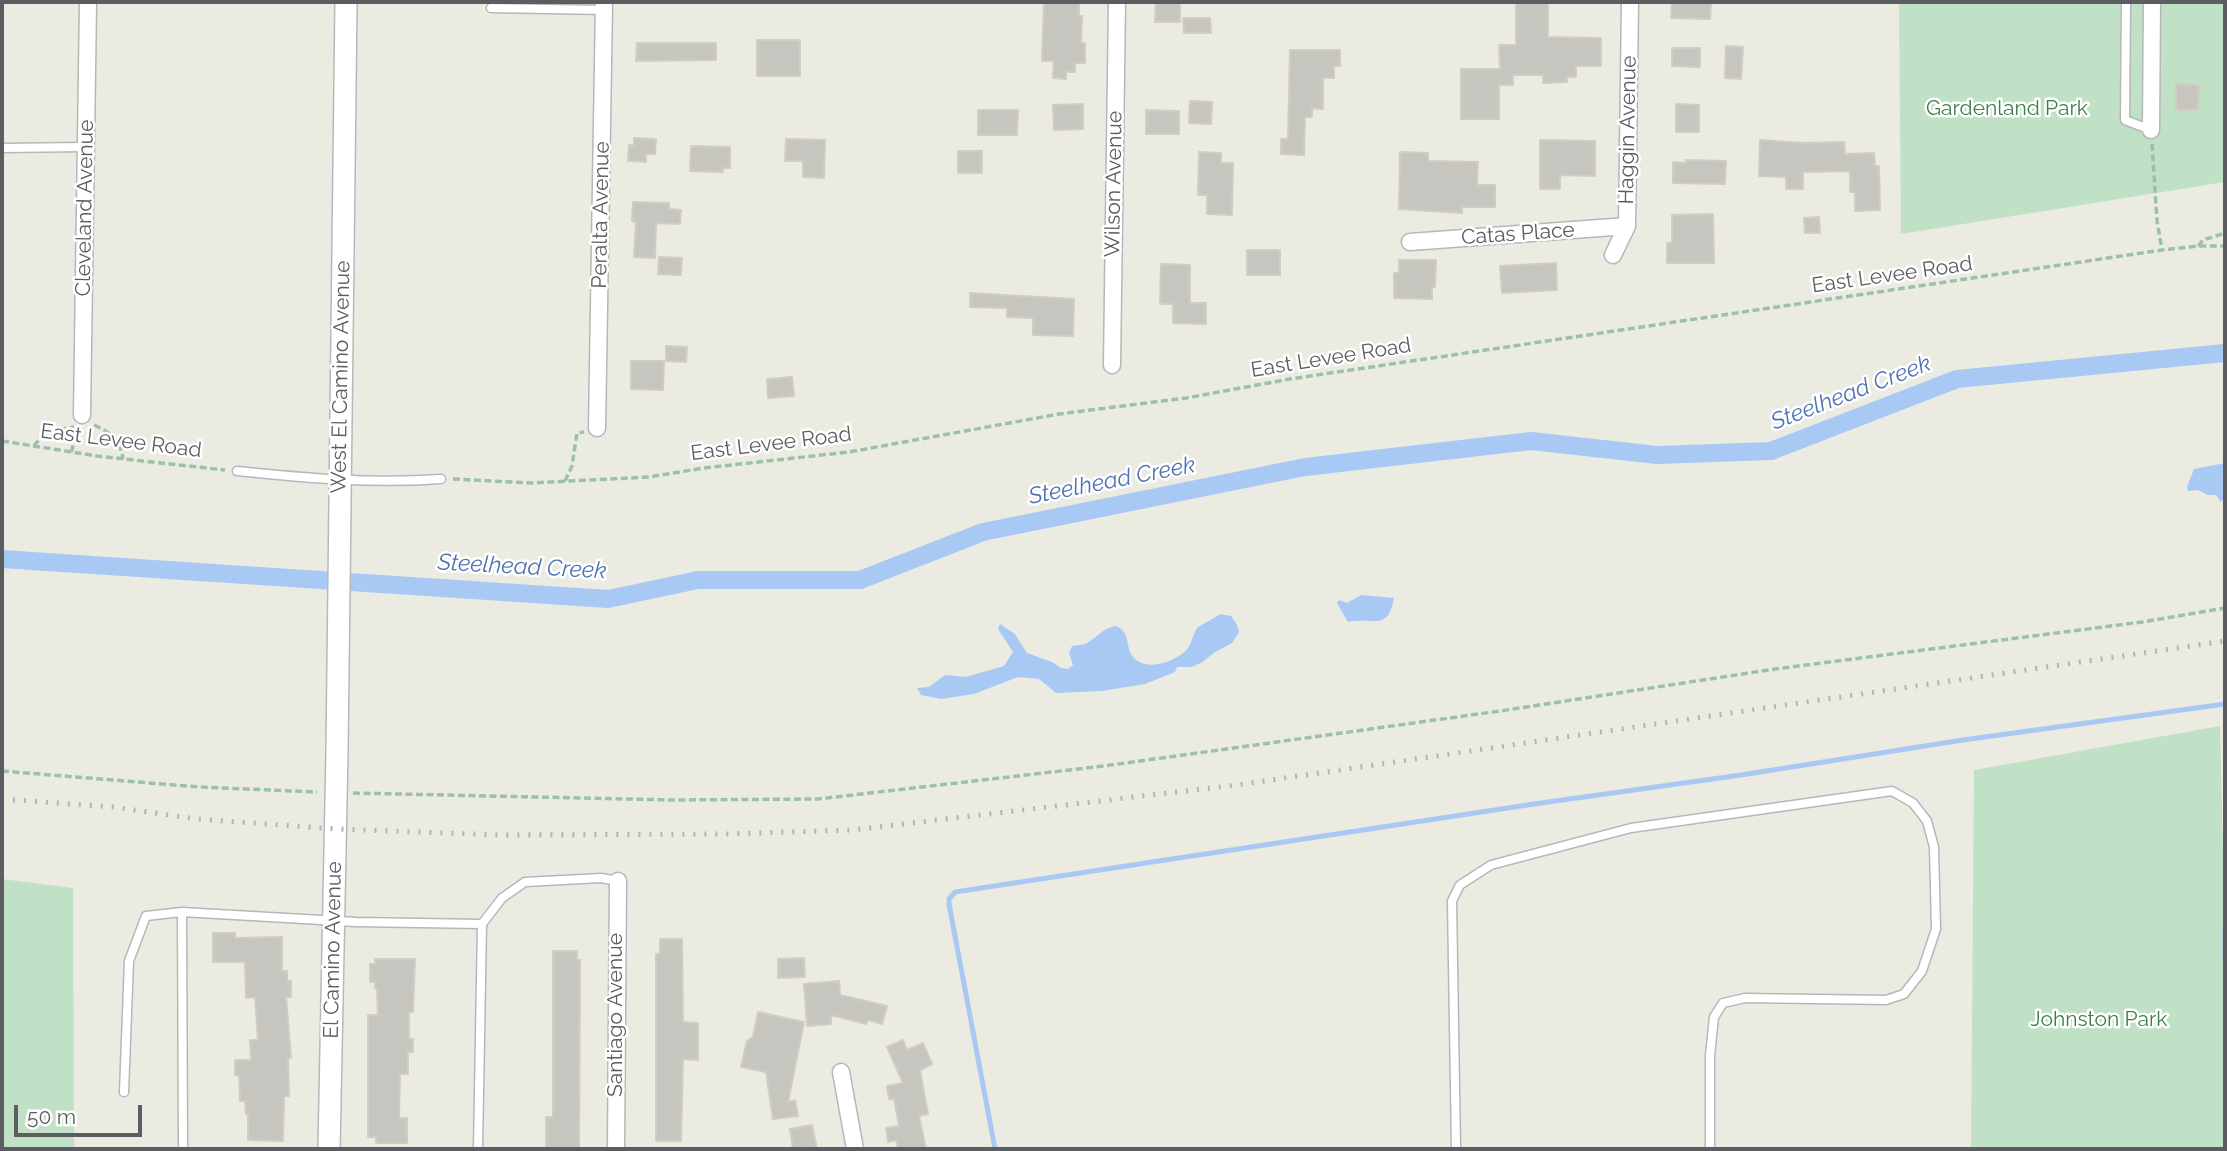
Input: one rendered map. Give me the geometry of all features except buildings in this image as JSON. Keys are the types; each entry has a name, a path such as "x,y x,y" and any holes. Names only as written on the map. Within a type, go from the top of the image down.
{"main road":[{"name":"West El Camino Avenue","path":"337,751 346,2"},
{"name":"El Camino Avenue","path":"329,1149 337,751"}],"street":[{"name":"Cleveland Avenue","path":"82,419 88,2"},
{"name":"Wilson Avenue","path":"1112,365 1117,2"},
{"name":"Haggin Avenue","path":"1613,255 1627,226 1630,2"},
{"path":"2151,130 2152,2"},
{"name":"Peralta Avenue","path":"597,428 604,6"},
{"name":"Catas Place","path":"1410,242 1627,226"},
{"name":"Santiago Avenue","path":"616,1149 618,881"},
{"path":"841,1073 855,1149"}],"lane":[{"path":"2126,2 2125,120 2151,130"},
{"path":"491,8 604,6"},
{"path":"2,148 86,147"},
{"path":"237,471 340,481 399,482 440,479"},
{"path":"1456,1149 1452,901 1460,885 1491,865 1631,828 1892,791 1913,803 1927,821 1934,847 1936,929 1922,971 1904,994 1886,1000 1745,998 1723,1003 1714,1017 1710,1056 1710,1149"},
{"path":"478,1149 482,924 502,898 525,882 601,878 618,881"},
{"path":"182,912 183,1149"},
{"path":"124,1092 129,961 146,916 182,912 333,921 482,924"}],"path":[{"path":"2151,130 2157,221 2162,250"},
{"path":"2198,246 2203,240 2225,233"},
{"name":"East Levee Road","path":"440,479 531,483 649,477 704,468 849,452 1059,414 1186,398 1290,379 2162,250 2225,246"},
{"path":"34,446 47,433 58,428 71,428 82,419"},
{"path":"71,452 82,419"},
{"path":"82,419 115,437 122,452 122,459"},
{"path":"565,481 572,466 577,433 597,428"},
{"name":"East Levee Road","path":"2,441 122,459 237,471"},
{"path":"2,771 199,787 337,792 646,800 818,799 1104,766 1775,670 2142,622 2225,608"}],"green space":[{"name":"Gardenland Park","path":"1899,2 2225,2 2225,182 1901,234"},
{"name":"Johnston Park","path":"2220,726 2225,939 2225,1149 1971,1149 1974,770"},
{"path":"2,879 73,888 74,1149 2,1149"}],"water":[{"path":"2225,463 2225,497 2221,502 2216,495 2208,495 2198,490 2188,491 2194,469"},
{"path":"1361,595 1394,598 1388,615 1378,621 1348,622 1337,603 1339,600 1347,603"},
{"path":"1220,614 1231,616 1237,625 1239,632 1232,643 1201,663 1191,667 1177,667 1175,672 1145,684 1102,691 1056,693 1039,679 1018,677 974,694 941,699 921,695 917,688 929,687 945,675 966,677 1004,666 1013,652 998,629 1000,624 1015,634 1027,653 1068,669 1073,665 1069,653 1072,646 1086,644 1106,629 1115,626 1126,635 1131,653 1139,662 1153,665 1170,661 1188,648 1197,628"}],"waterway":[{"name":"Steelhead Creek","path":"2,559 608,599 698,580 860,580 983,532 1305,467 1531,441 1657,455 1771,451 1957,379 2225,353"},
{"path":"995,1149 949,904 949,899 955,892 1963,740 2225,704"},
{"path":"2225,929 2225,960"}],"railway":[{"path":"2,799 113,807 197,819 336,829 500,835 725,834 852,830 1237,785 2225,641"}]}
